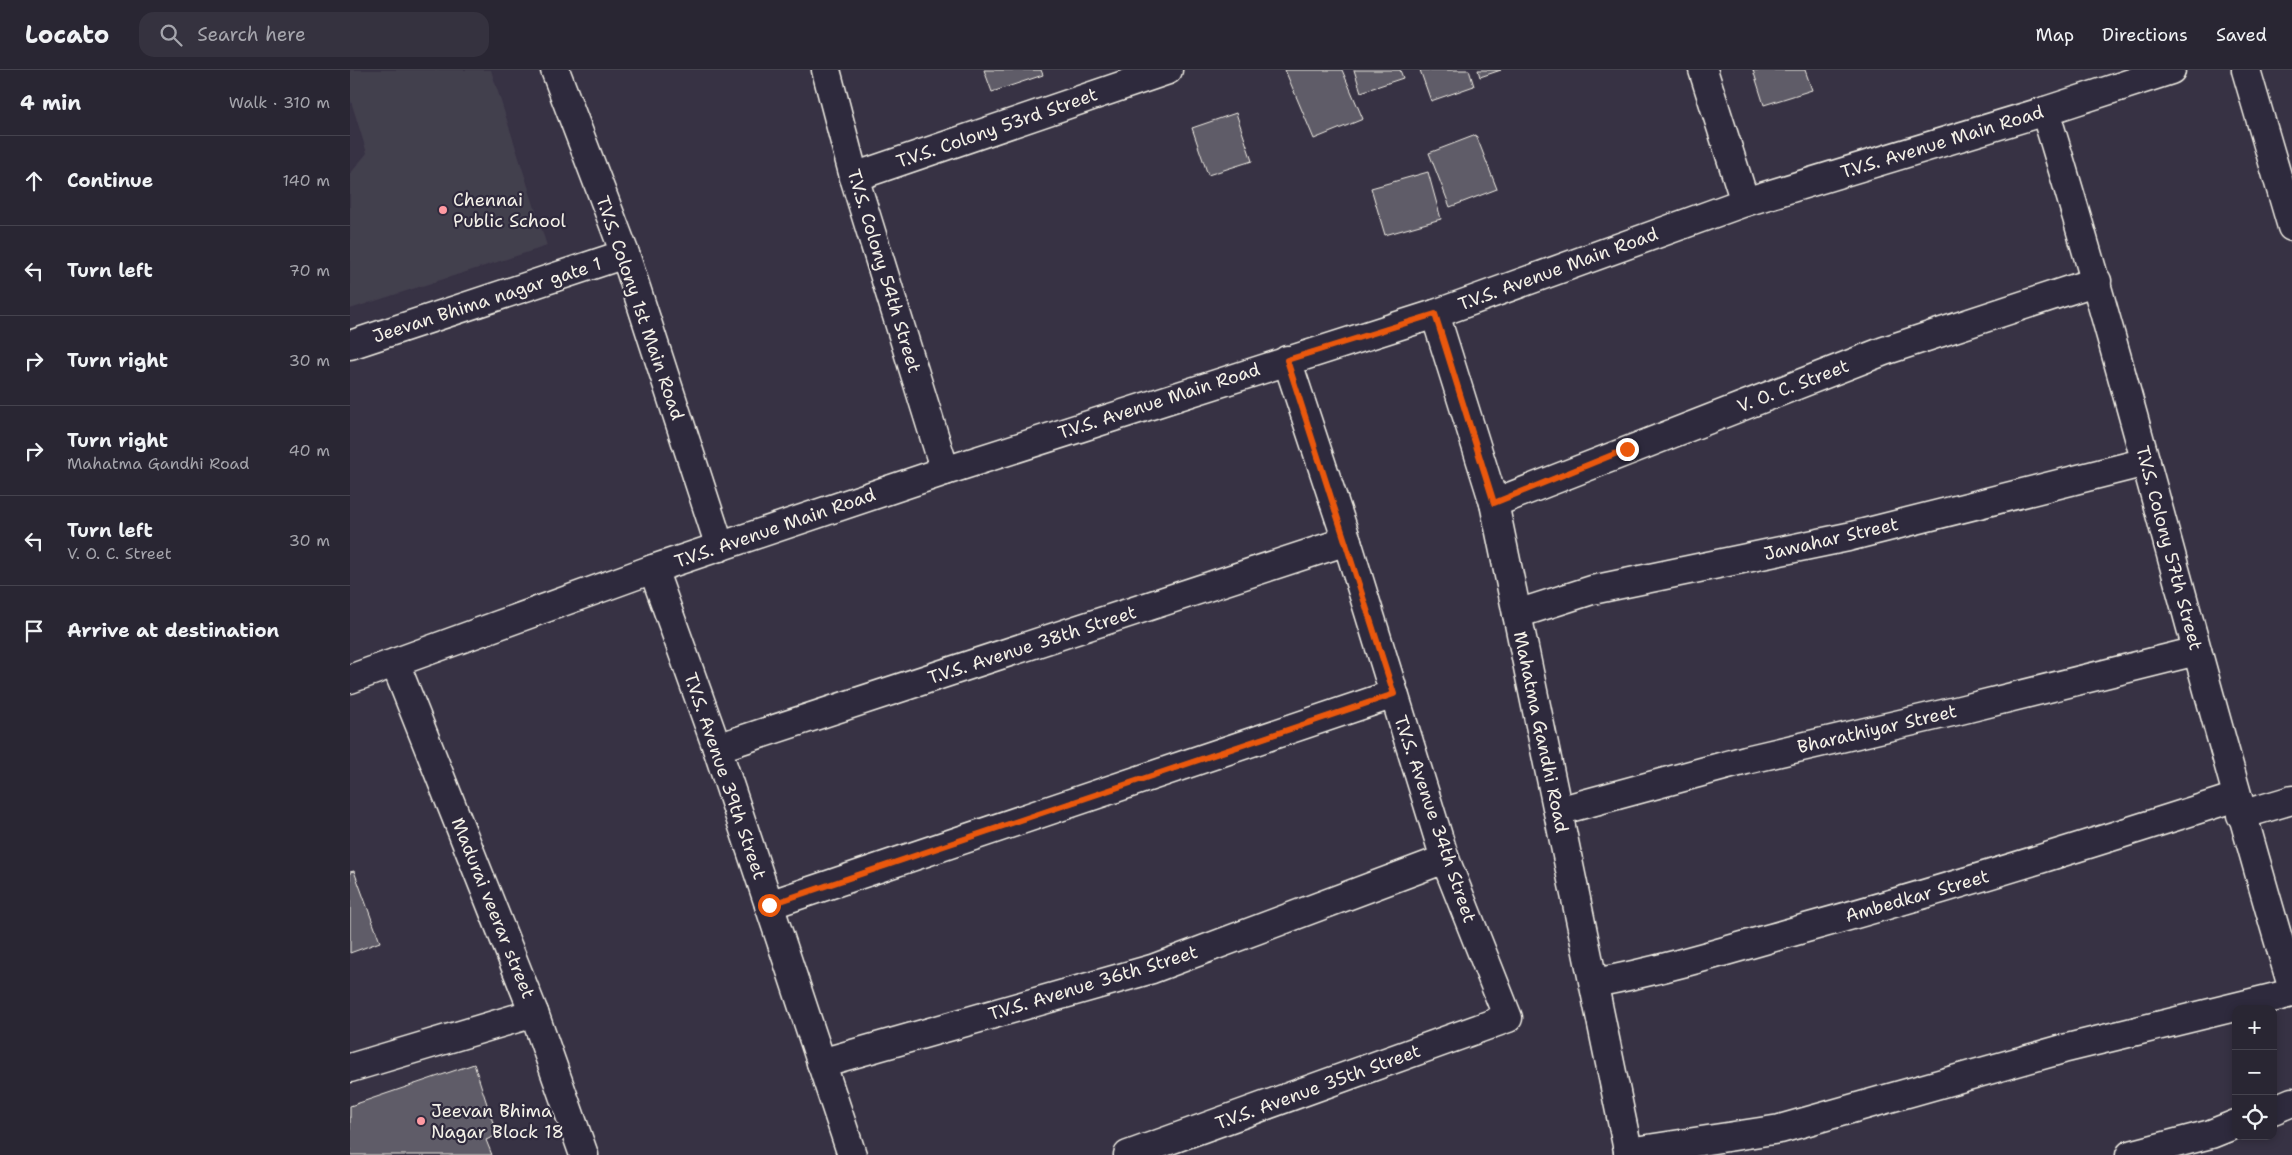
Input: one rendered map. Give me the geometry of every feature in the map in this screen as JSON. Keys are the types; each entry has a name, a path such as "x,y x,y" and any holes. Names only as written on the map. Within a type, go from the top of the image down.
{"street":[{"name":"T.V.S. Colony 1st Main Road","path":"555,70 624,254 720,547"},
{"name":"T.V.S. Colony 54th Street","path":"826,70 854,177 945,471"},
{"name":"T.V.S. Colony 53rd Street","path":"854,177 1168,70"},
{"path":"1703,70 1745,202"},
{"name":"T.V.S. Avenue Main Road","path":"350,679 654,569 945,471 1435,314 1745,202 2045,111 2172,70"},
{"path":"2246,70 2292,227"},
{"name":"T.V.S. Colony 57th Street","path":"2045,111 2097,281 2239,806 2292,986"},
{"name":"Jeevan Bhima nagar gate 1","path":"350,345 624,254"},
{"name":"V. O. C. Street","path":"1494,503 1884,351 2097,281"},
{"name":"Mahatma Gandhi Road","path":"1435,314 1494,503 1628,1154"},
{"name":"T.V.S. Avenue 34th Street","path":"1287,360 1347,541 1445,859 1508,1018"},
{"name":"Jawahar Street","path":"1517,614 1592,590 1848,537 2146,462"},
{"name":"T.V.S. Avenue 38th Street","path":"717,748 1347,541"},
{"name":"T.V.S. Avenue 39th Street","path":"654,569 717,748 852,1155"},
{"name":"Bharathiyar Street","path":"1558,811 1746,760 1956,711 2197,651"},
{"name":"Madurai veerar street","path":"395,663 534,1012 584,1155"},
{"path":"769,905 1394,694"},
{"name":"Ambedkar Street","path":"1594,983 1633,976 2069,851 2239,806 2292,800"},
{"name":"T.V.S. Avenue 36th Street","path":"821,1063 1152,968 1445,859"},
{"path":"1628,1154 1780,1129 2063,1049 2292,993"},
{"path":"350,1068 534,1012"},
{"name":"T.V.S. Avenue 35th Street","path":"1128,1155 1508,1018"},
{"path":"2277,1108 2292,1102"},
{"path":"2130,1155 2211,1134 2232,1126"}],"shaded area":[{"name":"Chennai Public School","path":"350,70 491,70 547,246 350,309 350,174 367,153 350,98"}],"building":[{"path":"984,70 1041,70 1043,75 992,92"},
{"path":"1285,70 1342,70 1363,119 1314,139"},
{"path":"1354,70 1400,70 1403,78 1361,92"},
{"path":"1420,70 1469,70 1474,86 1431,101"},
{"path":"1478,70 1501,70 1480,77"},
{"path":"1753,70 1805,70 1812,90 1764,105"},
{"path":"1236,113 1252,161 1208,175 1192,128"},
{"path":"1476,135 1497,189 1450,207 1429,153"},
{"path":"1428,172 1441,219 1385,235 1371,188"},
{"path":"354,871 380,942 350,953 350,872"},
{"name":"Jeevan Bhima Nagar Block 18","path":"474,1064 497,1135 486,1140 492,1155 350,1155 350,1106"}],"place":[{"name":"Chennai Public School","path":"443,210"},
{"name":"Jeevan Bhima Nagar Block 18","path":"421,1121"}],"route":[{"path":"769,905 1394,694 1347,541 1287,360 1435,314 1494,503 1627,449"}]}
